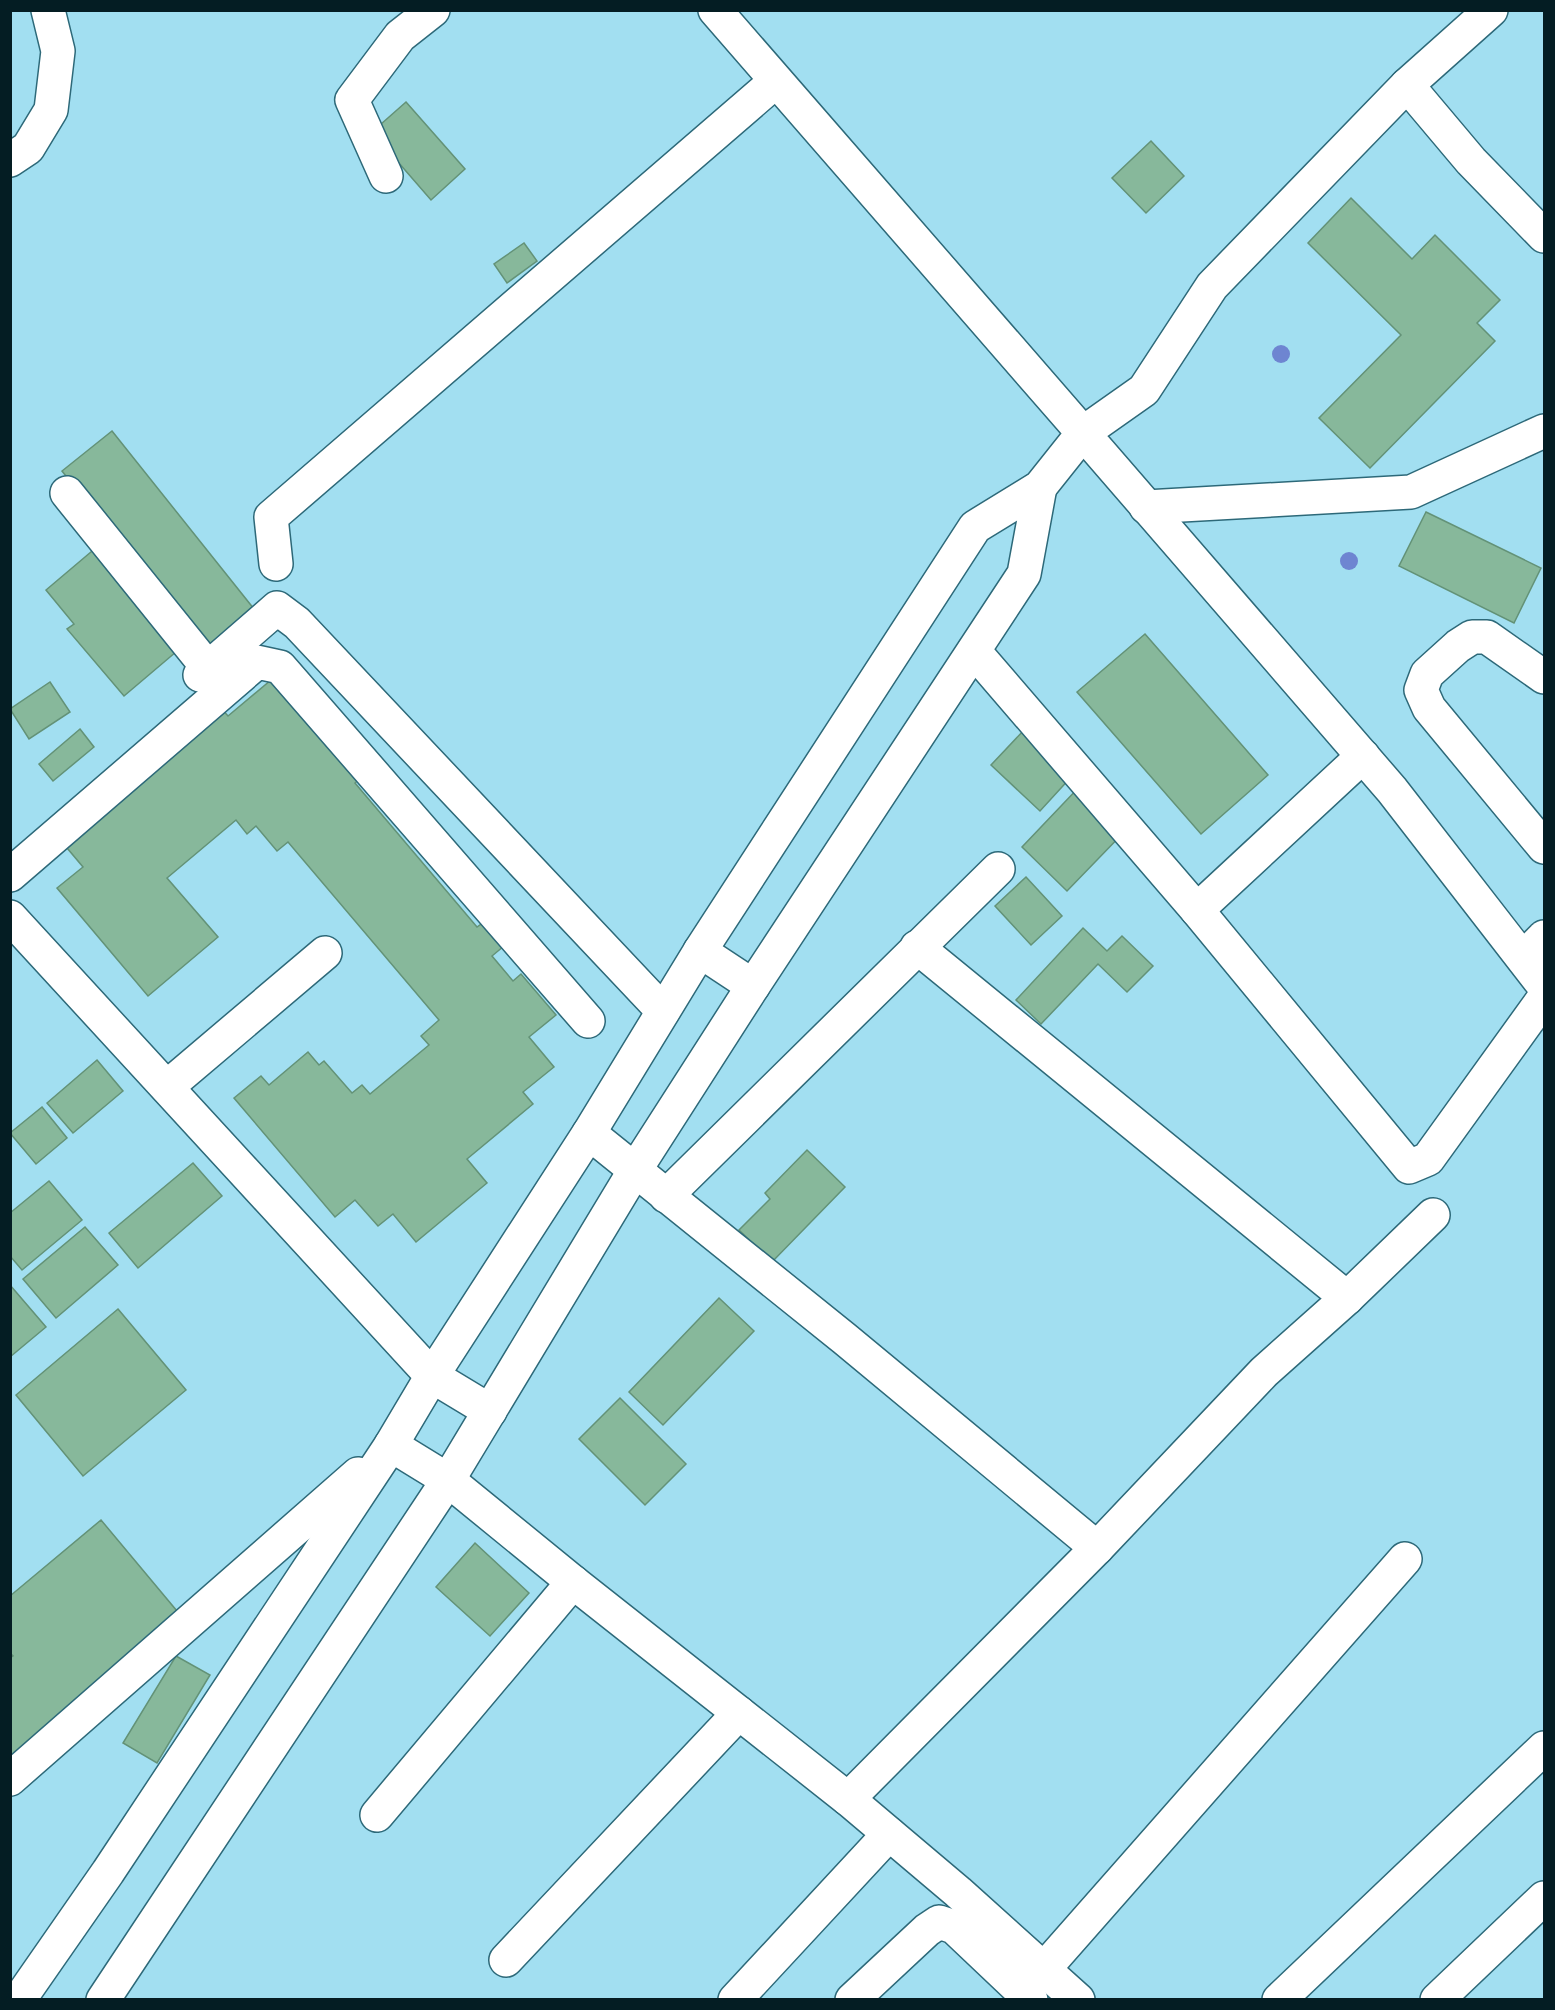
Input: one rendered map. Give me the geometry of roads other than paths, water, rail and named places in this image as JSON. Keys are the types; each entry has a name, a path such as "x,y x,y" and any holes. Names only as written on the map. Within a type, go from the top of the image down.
{"street":[{"path":"10,160 28,148 51,110 58,51 48,10"},
{"path":"386,176 352,100 400,36 433,10"},
{"path":"715,10 1363,756 1534,948 1545,986"},
{"path":"19,2000 108,1872 391,1445 432,1376 589,1133 700,951 975,527 1040,487 1083,433 1144,390 1212,286 1407,85 1491,10"},
{"path":"276,564 271,517 776,81"},
{"path":"1407,85 1470,161 1545,236"},
{"path":"1146,507 1411,492 1545,431"},
{"path":"103,2000 448,1480 635,1170 1024,574 1040,487"},
{"path":"67,493 204,671 277,608 297,623 663,1011"},
{"path":"1545,677 1487,638 1472,638 1458,646 1427,674 1421,690 1428,708 1545,847"},
{"path":"974,651 1197,910 1409,1167 1428,1159 1545,998"},
{"path":"10,875 257,662 280,667 588,1021"},
{"path":"1197,910 1363,756"},
{"path":"666,1196 998,869"},
{"path":"10,917 432,1376 490,1411"},
{"path":"917,948 1347,1298"},
{"path":"700,951 753,986"},
{"path":"167,1088 325,953"},
{"path":"589,1133 845,1339 1097,1548"},
{"path":"848,1798 1097,1548 1264,1372 1347,1298 1433,1215"},
{"path":"391,1445 448,1480 573,1582 848,1798 958,1892 1058,1988 1405,1559"},
{"path":"10,1779 391,1445"},
{"path":"377,1815 573,1582"},
{"path":"507,1960 739,1713"},
{"path":"1279,2000 1545,1748"},
{"path":"735,2000 889,1834"},
{"path":"1437,2000 1545,1898"},
{"path":"852,2000 927,1930 939,1922 954,1927 1031,2000"}]}
